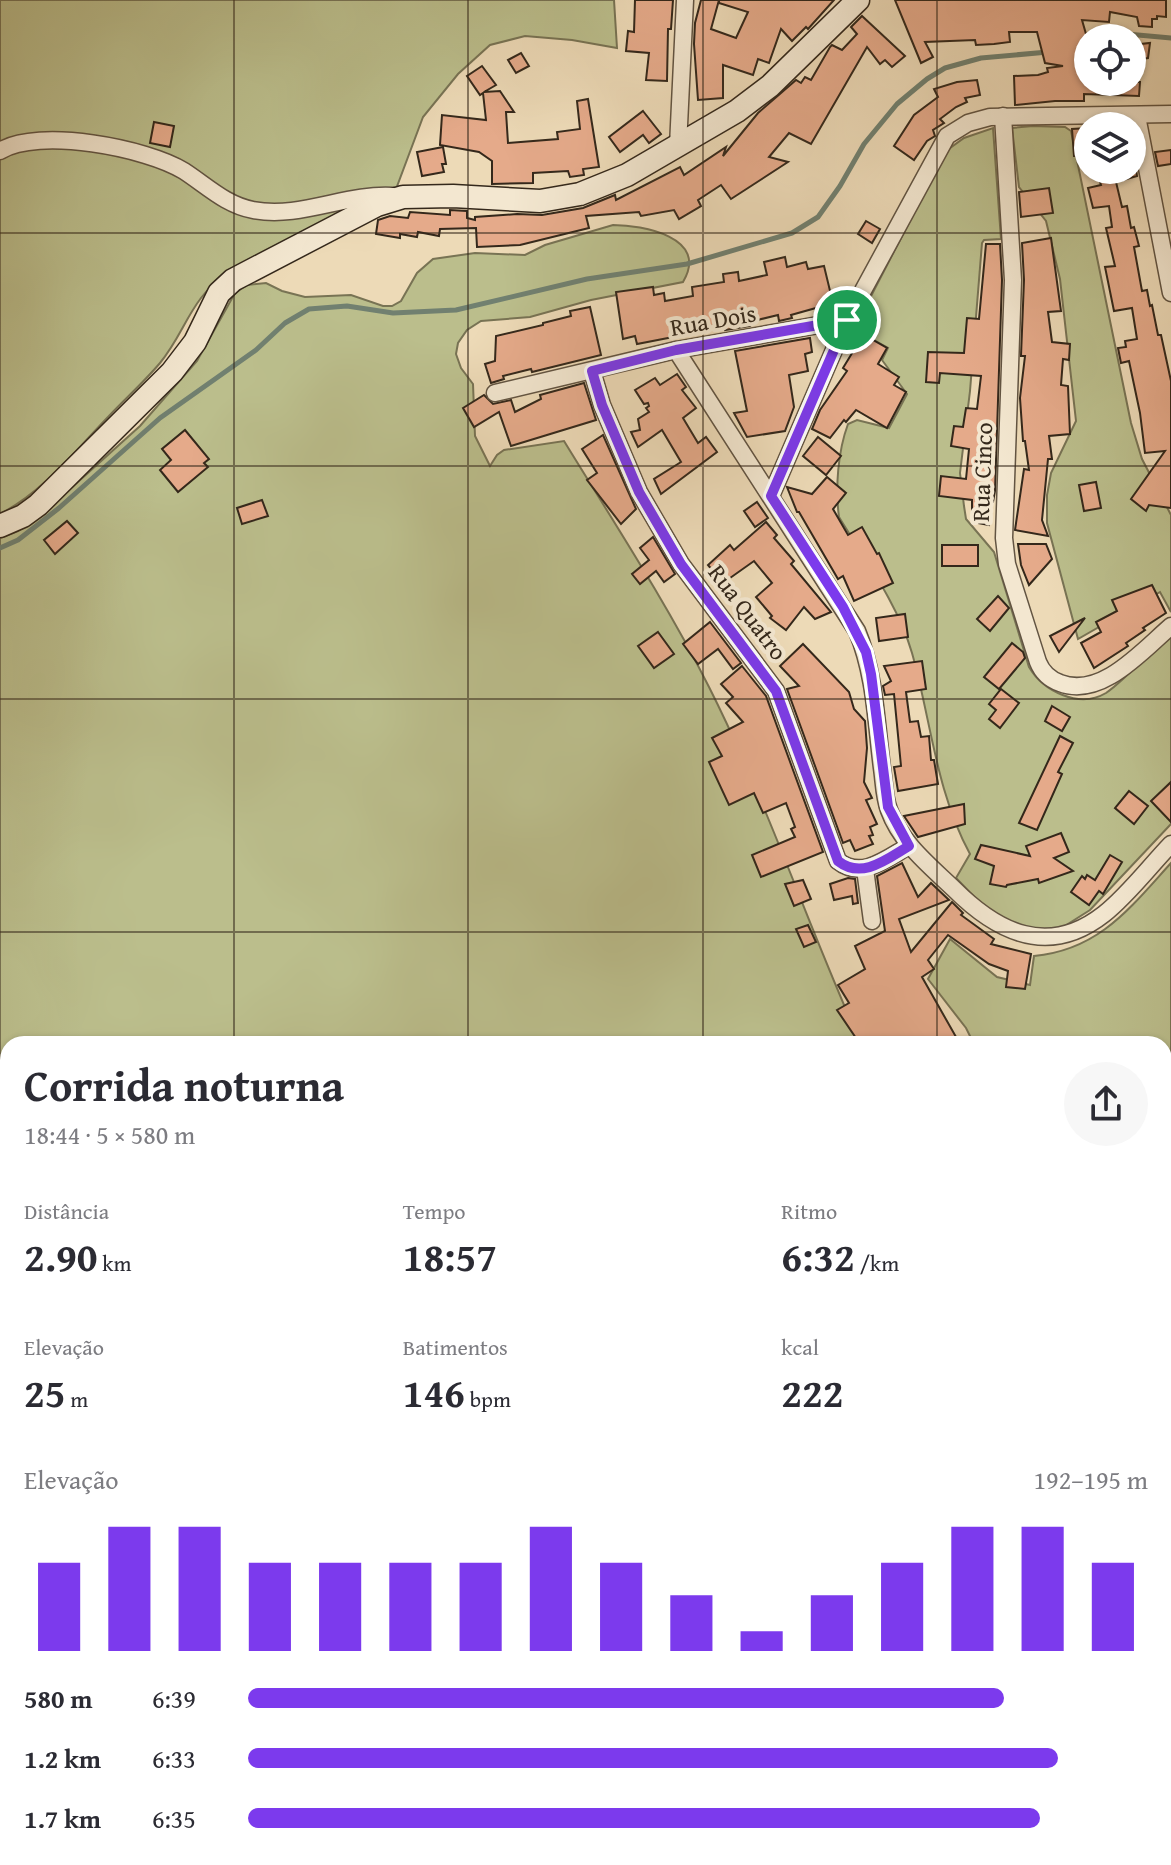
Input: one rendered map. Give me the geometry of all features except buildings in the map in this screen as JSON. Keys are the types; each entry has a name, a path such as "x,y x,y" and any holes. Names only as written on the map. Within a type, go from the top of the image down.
{"street":[{"path":"678,146 685,0"},
{"path":"0,151 14,144 47,139 70,140 135,153 183,171 226,200 262,211 310,208 373,195 516,201 558,198 602,187 737,111 770,86 858,0"},
{"path":"1146,115 1171,114"},
{"path":"771,496 847,320 942,142 968,123 1003,116 1074,116"},
{"name":"Rua Cinco","path":"1003,116 1013,280 1004,538 1007,564 1038,662 1045,674 1059,683 1082,687 1094,685 1110,676 1171,626"},
{"path":"1146,163 1171,293"},
{"path":"0,526 38,505 172,372 195,342 213,302 225,286 377,205 403,197"},
{"name":"Rua Dois","path":"495,393 676,350 847,320"},
{"path":"676,350 843,607 866,652 888,807 909,846 990,921 1016,933 1041,937 1073,931 1105,914 1171,844"},
{"name":"Rua Quatro","path":"592,371 602,405 639,492 681,564 776,691 838,861 850,868 865,869"},
{"path":"872,921 865,869 909,846"}],"green space":[{"path":"0,0 614,0 617,48 525,36 490,45 458,74 423,117 396,189 229,272 216,282 197,304 169,351 148,377 44,483 0,514"},
{"path":"1065,127 1071,131 1074,184 1082,184 1131,423 1142,459 1171,515 1171,612 1160,592 1078,639 1047,523 1051,473 1076,421 1060,279 1046,221 1019,187 1012,128"},
{"path":"993,128 1001,239 984,240 982,243 960,473 966,519 994,552 1029,667 1052,690 1085,699 1106,693 1171,632 1171,824 1090,910 1060,929 1021,929 981,904 956,878 970,854 949,806 912,653 890,600 839,517 838,506 837,482 848,424 857,420 889,428 907,394 882,360 888,348 854,329 946,151 964,138"},
{"path":"613,225 640,228 655,231 680,244 688,254 689,267 683,282 591,300 530,317 481,321 467,330 458,343 456,354 461,368 473,384 475,436 490,466 504,450 564,441 657,593 709,687 750,775 858,1036 0,1036 0,538 39,517 140,426 197,361 235,293 247,285 266,283 305,297 351,295 392,306 401,301 417,273 433,259 475,253 525,255 545,245"},
{"path":"1171,863 1171,1036 970,1036 928,979 950,939 997,977 1030,985 1034,956 1057,952 1095,936 1127,911"}],"waterway":[{"path":"1146,36 1171,38"},
{"path":"0,548 18,540 59,508 160,418 256,350 285,323 309,309 347,306 393,313 456,310 587,279 687,264 792,233 818,217 864,144 897,104 927,79 945,68 981,58 1048,52"}],"route":[{"path":"847,320 771,496 843,607 866,652 888,807 909,846 863,870 850,868 838,861 776,691 681,564 639,492 602,405 592,371 676,350 847,320"}]}
